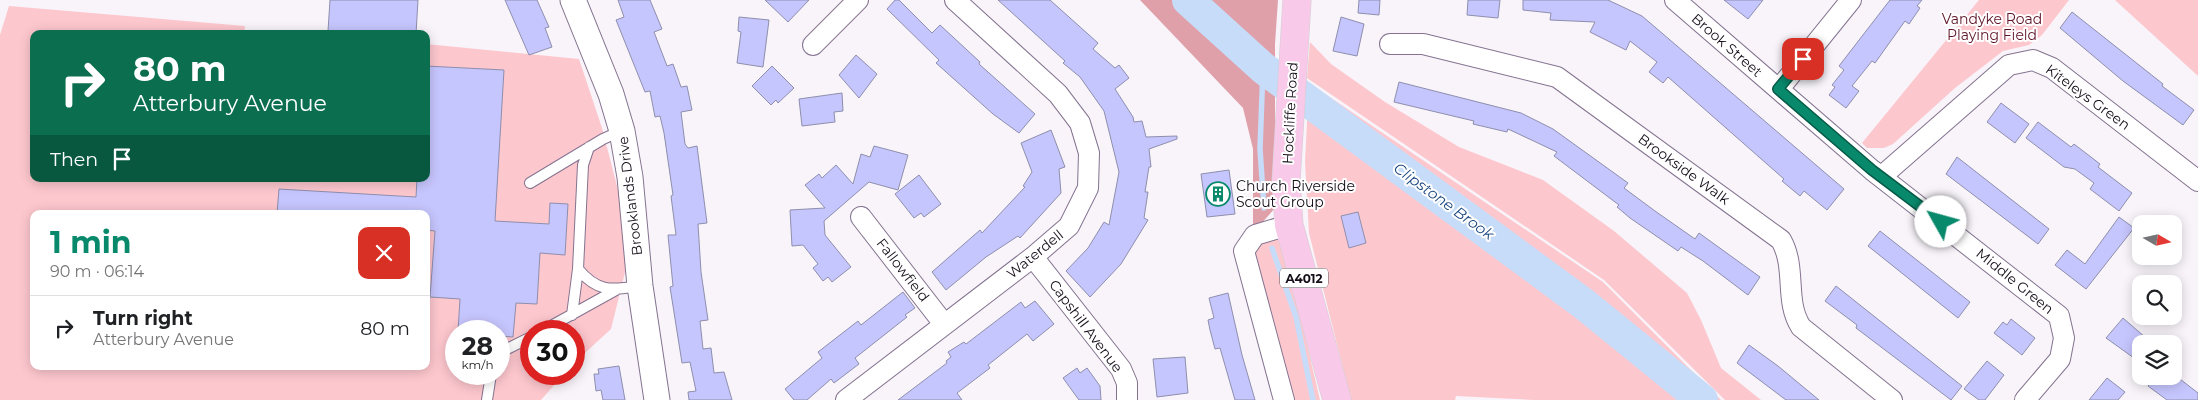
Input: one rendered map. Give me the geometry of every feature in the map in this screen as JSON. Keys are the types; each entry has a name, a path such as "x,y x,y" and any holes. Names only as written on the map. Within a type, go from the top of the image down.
{"main road":[{"name":"Hockliffe Road","path":"1297,0 1289,104 1286,181 1289,225 1337,400"}],"street":[{"name":"Brooklands Drive","path":"573,0 611,94 622,131 630,177 640,286 657,400"},
{"path":"813,45 858,0"},
{"name":"Waterdell","path":"846,400 1033,257 1069,226 1088,188 1089,152 1080,123 1058,94 955,0"},
{"name":"Brook Street","path":"1675,0 1778,89"},
{"path":"1778,89 1851,0"},
{"name":"Brookside Walk","path":"1390,44 1422,44 1557,77 1781,240 1788,252 1793,316 1801,328 1892,400"},
{"name":"Kiteleys Green","path":"1882,176 2009,65 2033,60 2052,68 2198,181"},
{"name":"Middle Green","path":"1778,89 1882,176 2059,316 2064,338 2060,358 2025,400"},
{"name":"Fallowfield","path":"861,217 944,324"},
{"path":"1284,400 1244,251 1255,235 1289,225"},
{"name":"Capshill Avenue","path":"1033,257 1121,369 1126,383 1127,400"}],"lane":[{"path":"530,183 590,147 622,131"},
{"path":"572,314 578,269 583,166 590,147"},
{"path":"578,269 586,279 598,287 616,290 640,286"},
{"path":"561,320 616,290"},
{"path":"487,400 489,385"}],"green space":[{"name":"Vandyke Road Playing Field","path":"1979,0 2069,0 2042,35 2029,45 2003,51 1955,88 1893,144 1884,148 1867,148 1862,143"},
{"path":"2115,0 2198,0 2198,76"},
{"path":"9,6 245,26 244,30 30,30 30,182 430,182 430,44 579,59 602,128 632,244 611,329 585,353 585,320 520,320 520,385 554,385 541,400 0,400 0,35"},
{"name":"Clipstone Brook","path":"1310,42 1331,64 1385,102 1459,147 1543,180 1614,231 1687,293 1701,320 1721,368 1761,400 1725,400 1604,280 1307,78"},
{"name":"Clipstone Brook","path":"1309,83 1603,282 1721,400 1535,400 1456,396 1455,400 1351,400 1309,233 1305,162"},
{"path":"1278,239 1285,250 1320,400 1295,400 1256,261 1255,250 1264,242"}],"shaded area":[{"path":"1140,0 1278,0 1275,44 1275,208 1260,225 1253,227 1253,149 1243,108"}],"building":[{"path":"330,0 418,0 416,30 328,30"},
{"path":"505,0 537,0 549,27 545,28 552,47 529,55"},
{"path":"618,0 650,0 662,29 654,32 667,66 673,64 681,87 687,86 692,110 681,112 685,144 688,148 697,146 707,223 698,224 701,272 708,320 700,321 703,349 711,348 714,373 724,372 732,400 689,400 688,392 696,391 690,362 682,363 670,287 673,286 668,235 676,235 671,196 673,195 664,133 660,116 655,117 650,91 645,92 616,20 624,17"},
{"path":"765,0 809,0 788,22"},
{"path":"895,0 899,0 932,33 940,25 980,62 979,64 1035,114 1019,133 993,114 936,63 939,60 887,9"},
{"path":"998,0 1050,0 1098,43 1093,49 1115,68 1119,65 1129,78 1115,89 1133,117 1134,122 1142,121 1146,137 1177,136 1177,139 1149,149 1151,167 1149,167 1145,192 1148,192 1144,218 1148,220 1121,264 1090,297 1066,271 1088,248 1104,222 1109,225 1119,172 1104,111 1080,77 1063,63 1065,61"},
{"path":"1359,0 1380,0 1379,15 1358,13"},
{"path":"1468,0 1500,0 1498,18 1467,15"},
{"path":"1523,0 1608,0 1642,16 1844,189 1827,210 1804,191 1800,196 1782,181 1784,179 1668,77 1663,83 1649,72 1657,62 1630,41 1626,50 1590,32 1595,22 1550,20 1551,13 1523,10"},
{"path":"1724,0 1763,0 1748,19"},
{"path":"1890,0 1922,0 1917,6 1920,8 1909,24 1905,21 1875,63 1872,61 1852,86 1859,91 1846,108 1829,95 1835,87 1832,85 1844,70 1839,66"},
{"path":"2072,12 2194,110 2183,125 2123,81 2060,28"},
{"path":"739,17 769,20 763,67 737,63 741,32 738,31"},
{"path":"1341,17 1364,24 1357,56 1333,51"},
{"path":"856,55 877,74 859,98 839,75"},
{"path":"430,66 504,70 495,221 549,224 550,203 568,204 565,255 540,253 537,304 516,303 513,337 510,337 510,320 459,320 460,299 430,297 435,231 430,230 430,210 277,210 279,189 416,197 417,182 430,182"},
{"path":"772,66 794,88 778,103 776,100 771,105 752,86"},
{"path":"1399,82 1521,113 1553,129 1628,183 1624,188 1655,211 1695,239 1699,233 1760,277 1748,295 1703,261 1681,247 1678,251 1630,218 1617,207 1619,205 1554,156 1557,152 1508,129 1507,132 1473,124 1474,121 1394,102"},
{"path":"842,93 843,111 834,112 835,122 802,126 799,99"},
{"path":"2001,103 2029,124 2015,143 1987,122"},
{"path":"2038,122 2071,147 2074,144 2100,164 2098,167 2132,193 2119,211 2090,189 2094,183 2075,169 2064,167 2026,138"},
{"path":"1051,130 1065,167 1059,169 1061,193 1020,238 1018,236 986,257 946,290 932,272 980,230 982,233 1025,187 1023,186 1032,172 1021,143"},
{"path":"874,146 908,155 898,190 869,182 824,221 825,235 851,267 832,282 828,277 823,281 813,268 818,264 803,245 792,246 790,210 825,208 805,185 819,174 822,178 836,165 853,184 861,154 870,157"},
{"path":"1957,157 2049,229 2038,244 1946,174"},
{"name":"Church Riverside Scout Group","path":"1229,170 1235,214 1207,217 1201,174"},
{"path":"919,175 941,204 924,217 921,213 914,218 895,194"},
{"path":"1358,212 1366,243 1349,248 1341,216"},
{"path":"2119,217 2132,227 2132,231 2086,289 2055,265 2067,250 2085,264"},
{"path":"1880,231 1970,302 1958,318 1868,246"},
{"path":"1836,286 1962,386 1951,400 1856,328 1857,325 1825,301"},
{"path":"903,292 915,308 905,315 907,317 855,358 859,364 834,383 831,379 807,400 794,400 785,389 822,358 818,352 858,321 861,325"},
{"path":"1228,293 1242,355 1255,400 1235,400 1220,348 1215,349 1210,330 1208,320 1214,318 1209,298"},
{"path":"1035,301 1054,324 1033,341 1027,334 988,365 990,368 957,393 962,400 898,400 947,363 946,361 951,357 948,352 964,342 966,344 1021,302 1025,308"},
{"path":"2123,318 2143,335 2132,335 2132,357 2106,338"},
{"path":"2011,319 2035,338 2022,355 1994,333 2003,322 2007,325"},
{"path":"1749,345 1819,400 1786,400 1737,363"},
{"path":"1185,357 1188,393 1157,397 1153,359"},
{"path":"1987,361 2004,375 1985,400 1979,400 1964,389"},
{"path":"619,366 625,400 603,400 601,390 596,391 594,374 599,374 598,369"},
{"path":"1077,368 1080,373 1087,368 1100,386 1101,400 1079,400 1063,378"},
{"path":"2107,378 2125,392 2118,400 2089,400"},
{"path":"2182,381 2198,393 2198,400 2167,400 2148,386 2182,385"}],"waterway":[{"name":"Clipstone Brook","path":"1188,0 1263,68 1584,304 1702,400"},
{"path":"1263,68 1260,149 1264,208"},
{"path":"1272,248 1296,317 1313,400"}],"place":[{"name":"Church Riverside Scout Group","path":"1218,194"}],"route":[{"path":"1803,59 1778,89 1872,170 1941,222"}]}
